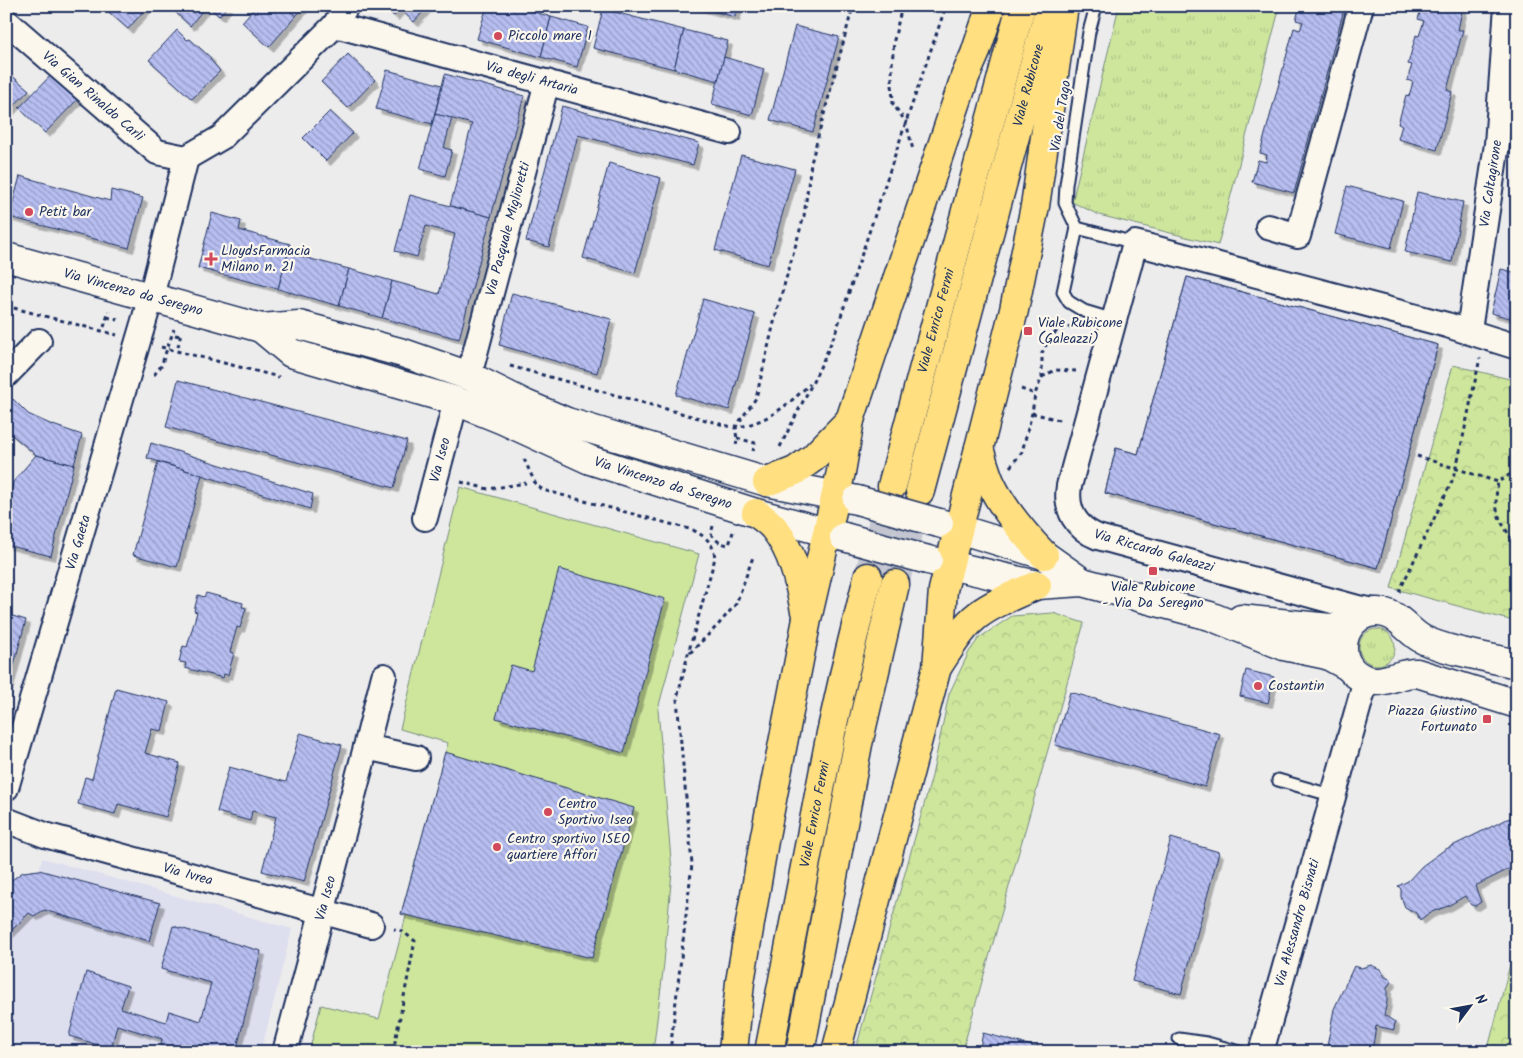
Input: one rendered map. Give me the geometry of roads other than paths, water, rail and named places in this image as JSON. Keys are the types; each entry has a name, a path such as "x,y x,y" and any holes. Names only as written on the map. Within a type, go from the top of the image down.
{"highway":[{"path":"733,1052 740,982 764,841 807,620 846,498 850,420 965,76 992,6"},
{"name":"Viale Rubicone","path":"980,156 1021,6"},
{"name":"Viale Rubicone","path":"1007,163 1050,6"},
{"path":"836,1052 937,667 943,590 949,565 949,526 978,448 1014,310 1035,206 1064,6"},
{"name":"Viale Enrico Fermi","path":"892,486 980,156"},
{"name":"Viale Enrico Fermi","path":"920,491 1007,163"},
{"path":"767,482 795,470 813,458 850,420"},
{"path":"978,448 992,485 1005,510 1044,555"},
{"path":"756,512 773,526 786,546 799,578 807,620"},
{"name":"Viale Enrico Fermi","path":"769,1052 831,733 868,577"},
{"name":"Viale Enrico Fermi","path":"800,1052 858,744 895,584"},
{"path":"937,667 960,633 979,614 1006,598 1037,585"}],"main road":[{"name":"Via Vincenzo da Seregno","path":"6,257 261,328 299,325 403,353 469,376 525,404 567,422 767,482 846,498 949,526 1044,555 1082,582"},
{"name":"Via Vincenzo da Seregno","path":"261,328 292,352 456,400 590,460 756,512 949,565 1037,585 1082,582 1210,616 1284,646 1327,656 1358,673 1381,682 1412,673 1428,676 1517,704"},
{"name":"Via Vincenzo da Seregno","path":"1210,616 1330,628 1349,626 1354,620 1389,604"},
{"path":"1389,604 1395,616 1420,638 1449,648 1517,664"},
{"path":"1349,626 1342,646 1345,660 1358,673"},
{"path":"1395,677 1406,667 1412,653 1412,639 1406,626"}],"street":[{"path":"1268,227 1298,236 1361,6"},
{"name":"Via Caltagirone","path":"1477,334 1497,144 1507,6"},
{"path":"151,297 186,158 222,137 340,16"},
{"name":"Via degli Artaria","path":"340,16 547,82 729,132"},
{"name":"Via Gian Rinaldo Carli","path":"6,21 157,152 186,158"},
{"name":"Via Pasquale Miglioretti","path":"469,376 547,82"},
{"path":"1135,243 1477,334 1517,347"},
{"name":"Via Riccardo Galeazzi","path":"1135,243 1069,486 1068,501 1076,521 1085,531 1098,537 1358,608 1389,604"},
{"name":"Via Gaeta","path":"6,788 151,297"},
{"path":"6,374 39,341"},
{"name":"Via Iseo","path":"425,518 456,400"},
{"name":"Via Alessandro Bisnati","path":"1261,1052 1334,796 1358,673"},
{"name":"Via Iseo","path":"285,1052 384,676"},
{"path":"366,747 416,758"},
{"name":"Via Ivrea","path":"6,820 45,835 371,925"}],"lane":[{"name":"Via del Tago","path":"1077,228 1065,203 1066,185 1089,32 1096,6"},
{"path":"1114,320 1084,312 1069,302 1062,292 1077,228 1135,243"},
{"path":"1278,780 1334,796"},
{"path":"1179,1039 1207,1043 1240,1052"}],"tunnel":[{"path":"868,577 892,486"},
{"path":"895,584 919,494"}],"place":[{"name":"Piccolo mare 1","path":"498,36"},
{"name":"Petit bar","path":"29,212"},
{"name":"LloydsFarmacia Milano n. 21","path":"211,259"},
{"name":"Viale Rubicone (Galeazzi)","path":"1028,331"},
{"name":"Viale Rubicone - Via Da Seregno","path":"1153,571"},
{"name":"Costantin","path":"1258,686"},
{"name":"Piazza Giustino Fortunato","path":"1487,719"},
{"name":"Centro Sportivo Iseo","path":"548,812"},
{"name":"Centro sportivo ISEO quartiere Affori","path":"497,847"}]}
